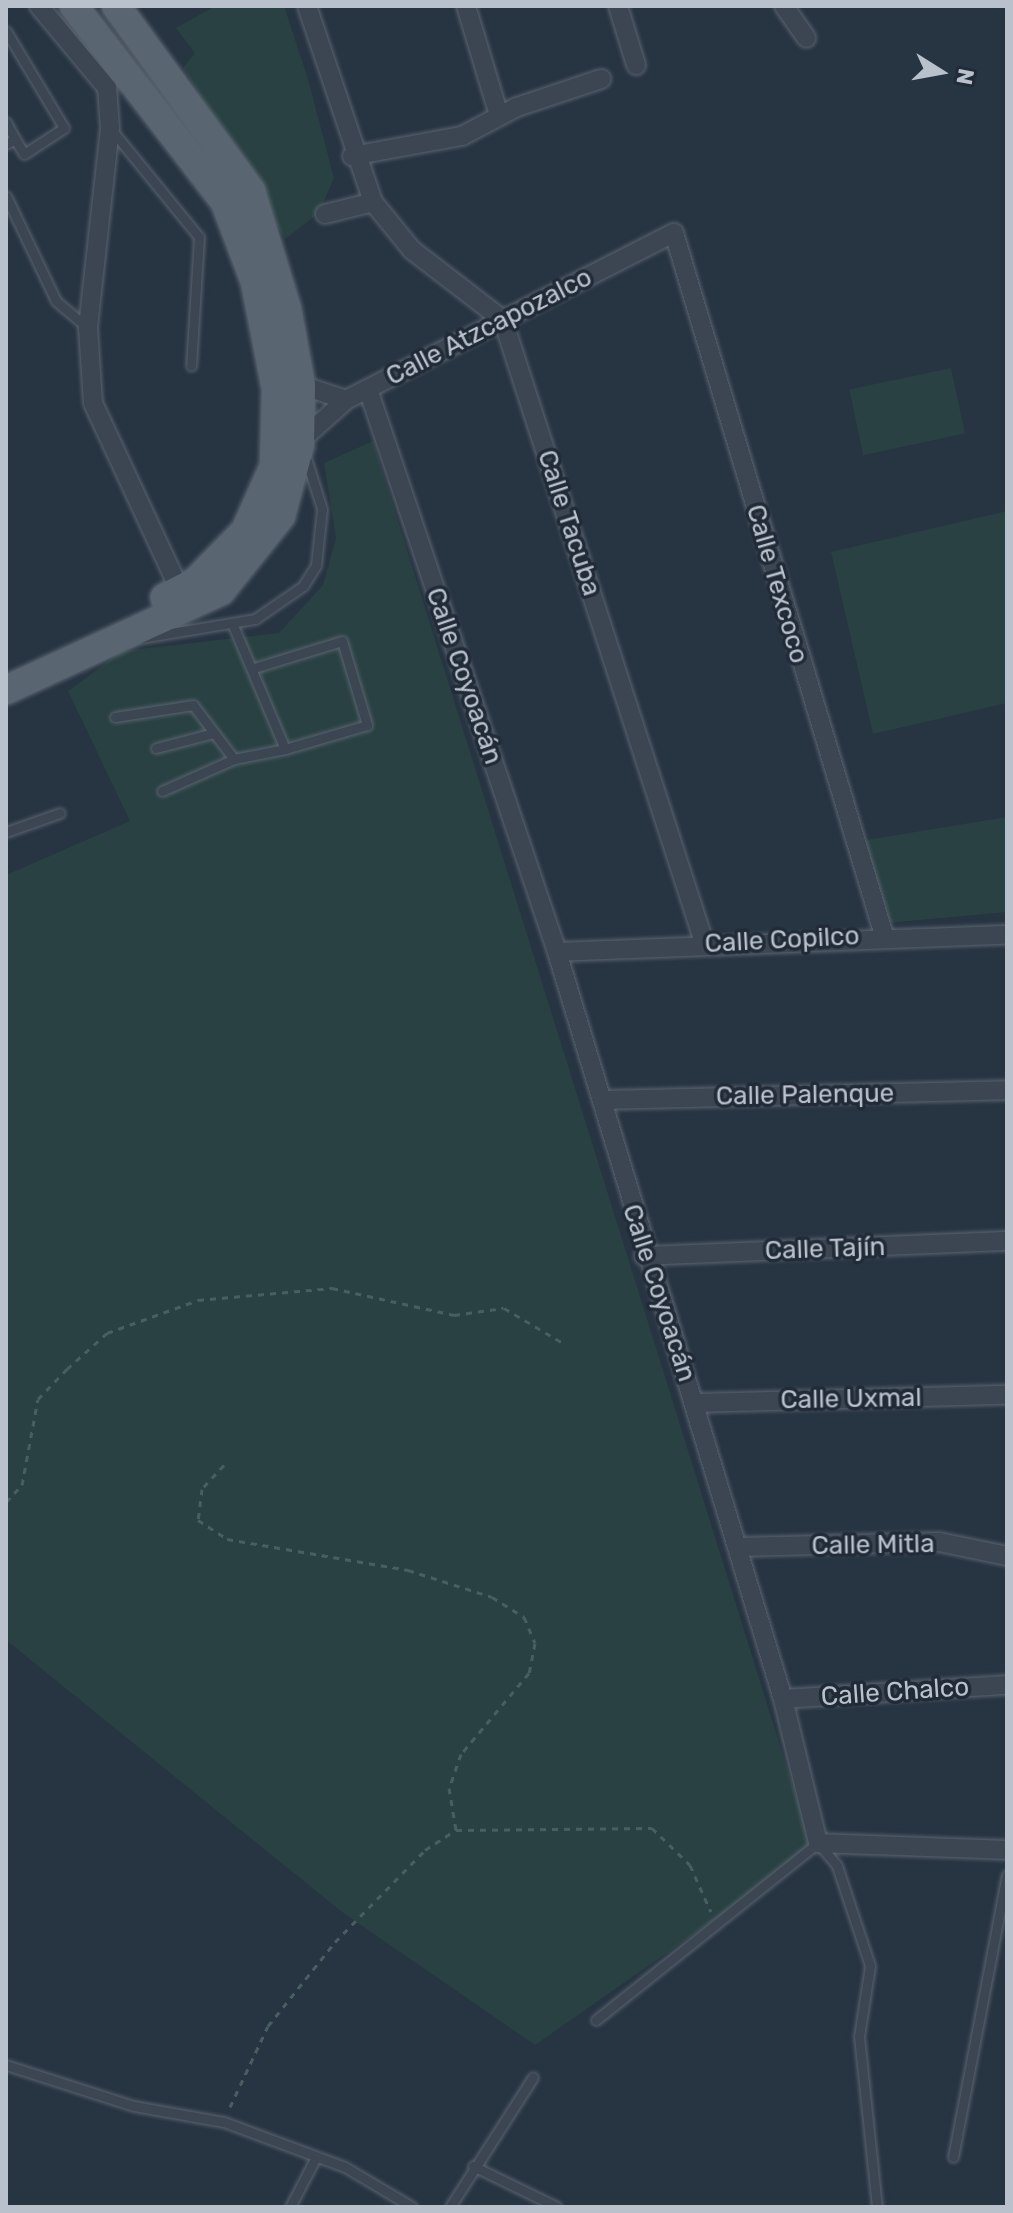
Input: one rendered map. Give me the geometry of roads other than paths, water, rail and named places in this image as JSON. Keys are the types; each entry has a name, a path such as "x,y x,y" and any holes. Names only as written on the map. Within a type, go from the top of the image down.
{"main road":[{"path":"6,690 114,637 184,598 245,531 274,466 276,389 255,282 225,202 74,6"},
{"path":"6,674 184,598 221,591 250,562 281,516 300,443 301,385 251,191 116,6"}],"street":[{"path":"39,6 107,88 110,128 88,328 93,403 184,598"},
{"path":"307,6 352,156 373,202 412,250 503,320"},
{"path":"466,6 499,115"},
{"path":"618,6 636,65"},
{"path":"784,6 806,38"},
{"path":"352,156 462,136 499,115 601,79"},
{"path":"325,214 373,202"},
{"name":"Calle Atzcapozalco","path":"300,443 346,400 674,233"},
{"name":"Calle Texcoco","path":"674,233 884,935"},
{"name":"Calle Tacuba","path":"503,320 705,945"},
{"path":"301,385 346,400"},
{"name":"Calle Coyoacán","path":"368,389 557,952 602,1100 644,1256 695,1403 783,1699 818,1843"},
{"name":"Calle Copilco","path":"557,952 884,935 1007,935"},
{"name":"Calle Palenque","path":"602,1100 1007,1090"},
{"name":"Calle Tajín","path":"644,1256 1007,1241"},
{"name":"Calle Uxmal","path":"695,1403 1007,1395"},
{"name":"Calle Mitla","path":"737,1547 939,1542 1007,1556"},
{"name":"Calle Chalco","path":"783,1699 1007,1685"},
{"path":"818,1843 1007,1850"}],"lane":[{"path":"6,31 64,128 24,154 10,142 6,122"},
{"path":"110,128 199,237 191,366"},
{"path":"6,196 56,301 88,328"},
{"path":"114,637 200,632 233,625 283,605 316,565 322,509 300,443"},
{"path":"184,598 200,632"},
{"path":"233,625 254,668 285,749"},
{"path":"162,791 234,759 285,749 367,725 342,641 254,668"},
{"path":"115,717 193,705 234,759"},
{"path":"156,748 214,733"},
{"path":"6,832 60,813"},
{"path":"596,2020 818,1843"},
{"name":"Calle Coyoacán","path":"818,1843 837,1866 870,1966 859,2036 877,2207"},
{"path":"953,2157 1007,1875"},
{"path":"6,2065 134,2106 224,2122 316,2157 412,2207"},
{"path":"450,2207 473,2166 533,2077"},
{"path":"290,2207 316,2157"},
{"path":"473,2166 557,2207"}]}
